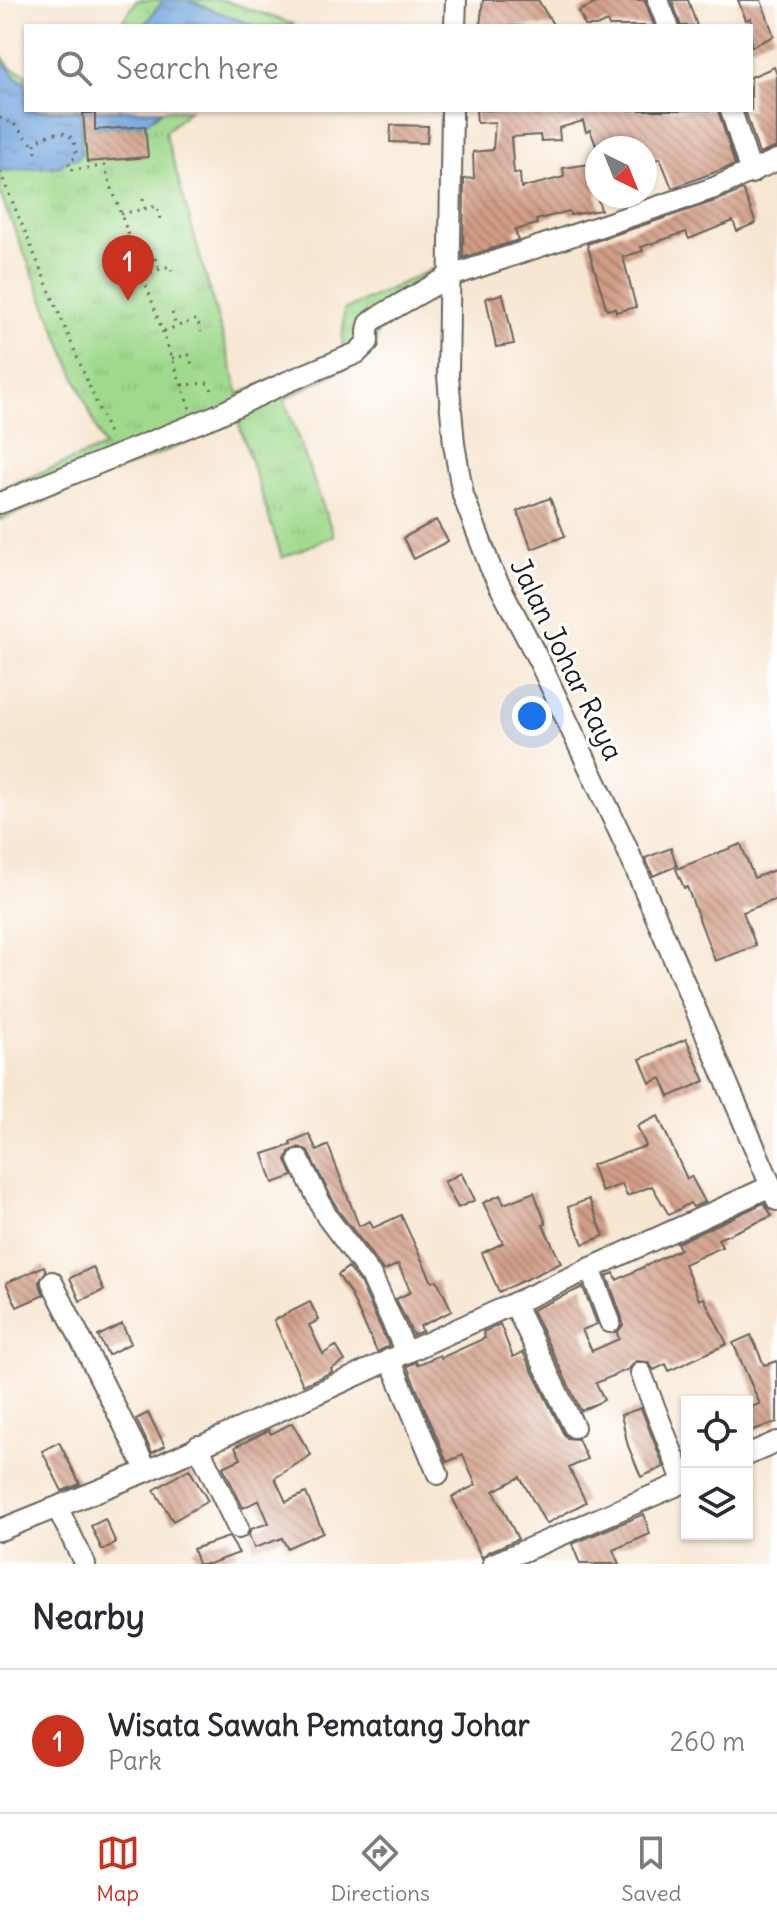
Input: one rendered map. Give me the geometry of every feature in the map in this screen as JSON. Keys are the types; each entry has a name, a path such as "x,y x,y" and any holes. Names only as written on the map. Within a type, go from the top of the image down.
{"street":[{"path":"455,24 456,0"},
{"path":"658,0 667,24"},
{"name":"Jalan Johar Raya","path":"452,112 448,376 454,444 463,495 475,530 625,844 774,1193"},
{"path":"732,112 751,173"},
{"path":"0,503 196,424 357,353 368,342 371,320 419,296 448,277 714,188 777,160"},
{"path":"299,1160 327,1217 372,1277 438,1474"},
{"path":"0,1530 147,1471 590,1268 774,1193"},
{"path":"590,1268 610,1322"},
{"path":"52,1282 147,1471"},
{"path":"514,1303 574,1427"},
{"path":"641,1373 681,1470"},
{"path":"753,1452 777,1442"},
{"path":"198,1446 238,1528"},
{"path":"493,1564 681,1484"},
{"path":"57,1507 85,1564"}],"path":[{"path":"0,118 13,123 34,146 36,153"},
{"path":"34,146 49,133 59,132 68,135 77,151 76,157 69,162 70,170 103,163 196,424"},
{"path":"0,172 118,455"},
{"path":"143,199 145,208"},
{"path":"121,214 157,206 160,219"},
{"path":"155,258 160,270"},
{"path":"143,275 170,266 172,272"},
{"path":"172,313 176,326"},
{"path":"163,331 197,319 201,332"},
{"path":"172,358 189,355 192,365"},
{"path":"182,385 208,383 212,390"}],"green space":[{"path":"137,0 223,0 293,24 120,24"},
{"path":"0,53 11,68 24,73 24,112 188,112 165,132 239,394 342,349 344,310 435,268 439,293 380,326 373,354 284,399 334,536 282,558 238,421 0,520 0,489 104,447 0,194"}],"water":[{"path":"163,0 187,0 250,24 145,24"},
{"path":"0,58 24,82 24,112 81,112 81,154 76,159 68,159 61,166 2,171"},
{"path":"84,112 160,112 146,124 85,129"}],"building":[{"path":"483,0 538,0 553,24 480,24"},
{"path":"603,0 645,0 653,24 608,24 607,21 584,24 579,11"},
{"path":"672,0 688,0 696,24 680,24"},
{"path":"738,0 761,0 774,36 753,46 753,24 751,18 746,20"},
{"path":"774,67 777,75 777,147 759,154 746,112 753,112 753,76"},
{"path":"476,112 719,112 735,165 672,188 660,158 657,159 657,136 592,136 590,130 586,132 583,121 559,128 560,140 541,141 540,135 511,137 514,174 520,173 521,188 564,177 563,168 585,165 585,208 601,210 570,215 569,211 536,220 537,224 515,230 518,240 463,258 464,179 474,178 473,152 493,150 495,122 477,123"},
{"path":"83,113 95,113 95,130 145,126 148,157 87,162"},
{"path":"391,125 428,126 427,143 390,142"},
{"path":"743,190 756,223 737,231 733,221 689,239 686,232 641,247 643,251 623,257 636,307 616,312 615,308 607,310 587,244"},
{"path":"503,294 514,344 496,347 486,298"},
{"path":"550,498 565,536 532,549 517,511"},
{"path":"436,520 448,541 414,559 403,538"},
{"path":"741,844 754,878 777,869 777,899 743,912 756,946 715,961 687,887 684,888 676,869"},
{"path":"671,848 677,866 653,876 645,858"},
{"path":"686,1039 705,1081 669,1097 661,1078 650,1083 640,1059"},
{"path":"658,1116 687,1179 691,1176 705,1202 693,1207 690,1203 669,1215 652,1186 627,1196 622,1184 602,1192 591,1165 646,1146 637,1126"},
{"path":"309,1134 317,1151 328,1145 359,1226 370,1221 373,1228 401,1215 432,1282 437,1280 452,1311 420,1326 422,1331 413,1335 396,1299 411,1292 398,1264 384,1271 338,1210 307,1150 299,1147 289,1152 286,1160 293,1176 273,1183 263,1154 291,1145 290,1142"},
{"path":"461,1173 475,1200 458,1208 444,1182"},
{"path":"534,1192 546,1224 543,1225 561,1263 499,1292 482,1253 503,1243 483,1203 500,1195 504,1204"},
{"path":"589,1199 604,1236 583,1244 568,1207"},
{"path":"764,1203 772,1216 718,1239 722,1247 684,1264 699,1300 704,1298 727,1344 669,1371 666,1364 654,1370 648,1362 636,1361 629,1369 596,1383 604,1400 581,1411 532,1310 583,1287 597,1324 582,1330 592,1351 619,1339 617,1333 623,1325 622,1318 607,1276 614,1273 617,1280 680,1249 677,1243"},
{"path":"44,1266 46,1271 39,1282 44,1295 17,1307 6,1283"},
{"path":"93,1267 104,1290 80,1301 70,1278"},
{"path":"348,1267 361,1284 389,1346 377,1352 350,1293 338,1275"},
{"path":"310,1302 319,1320 309,1325 323,1354 336,1346 345,1361 331,1369 332,1372 303,1385 274,1320"},
{"path":"122,1324 131,1343 108,1355 98,1336"},
{"path":"500,1324 513,1357 523,1352 563,1433 567,1438 578,1439 587,1459 569,1468 586,1502 546,1524 520,1477 494,1491 518,1539 488,1552 482,1558 452,1497 476,1485 463,1455 447,1462 407,1366 440,1355 441,1358 485,1338 483,1332"},
{"path":"751,1335 764,1365 777,1361 777,1422 753,1430 753,1406 760,1404 733,1343"},
{"path":"641,1408 664,1467 641,1477 628,1446 621,1415"},
{"path":"148,1413 165,1446 152,1453 136,1419"},
{"path":"292,1423 311,1455 275,1478 286,1502 306,1493 323,1532 287,1548 282,1538 254,1548 249,1535 251,1529 269,1523 259,1500 243,1508 223,1467 241,1459 235,1447 269,1430 271,1434"},
{"path":"59,1442 80,1484 62,1491 42,1451"},
{"path":"189,1469 208,1501 173,1521 154,1490"},
{"path":"644,1514 650,1534 613,1550 619,1564 580,1564 572,1544"},
{"path":"105,1519 116,1543 102,1550 91,1526"},
{"path":"229,1537 239,1553 209,1564 198,1564 193,1549"}],"place":[{"name":"Wisata Sawah Pematang Johar","path":"128,301"}]}
